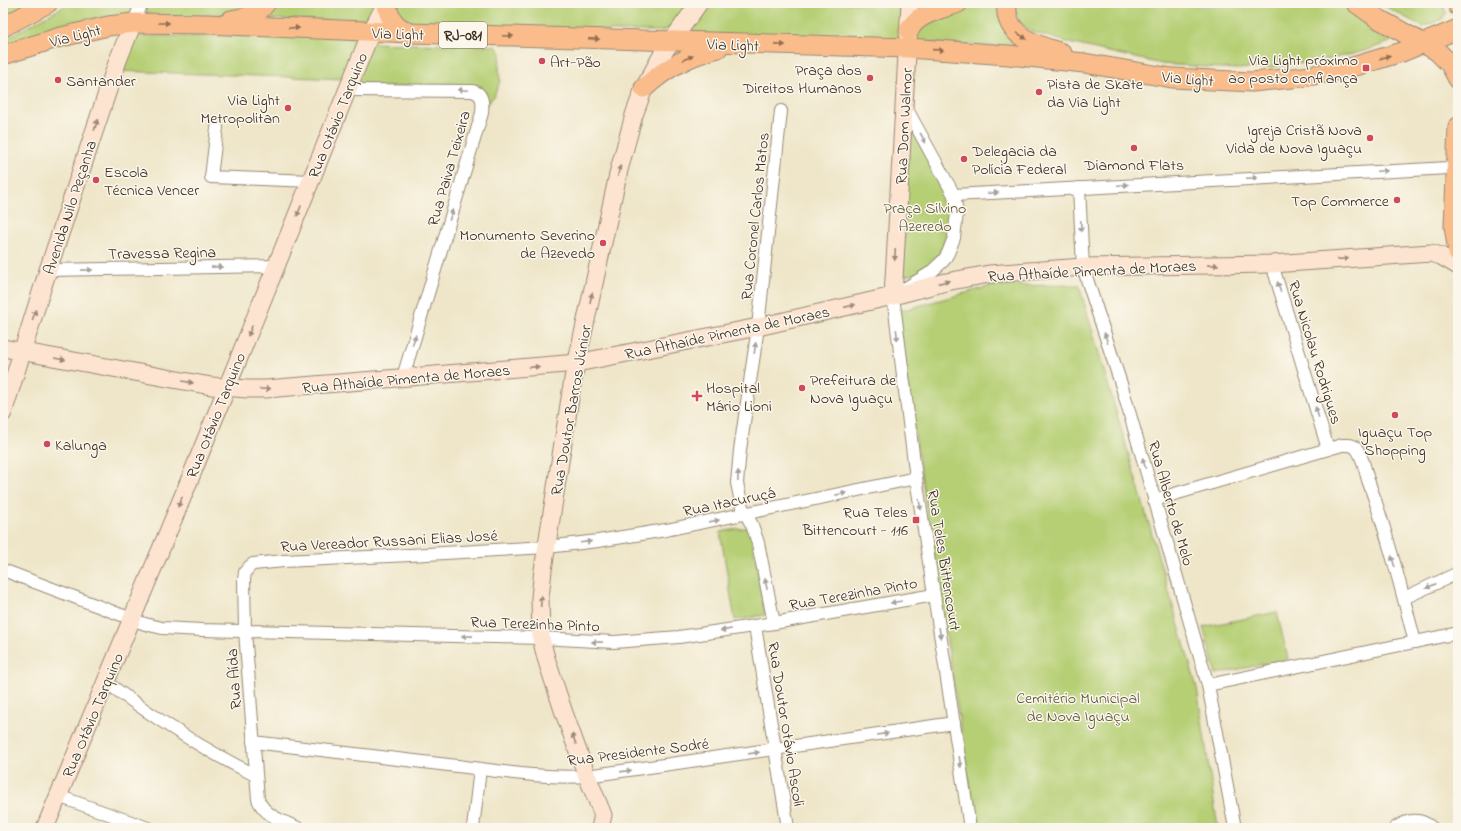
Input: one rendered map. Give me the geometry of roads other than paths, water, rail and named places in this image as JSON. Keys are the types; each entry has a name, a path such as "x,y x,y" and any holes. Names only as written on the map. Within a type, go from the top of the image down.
{"main road":[{"path":"3,27 48,3"},
{"path":"206,24 249,17 260,10 266,3"},
{"path":"387,3 388,12 392,20 400,28 410,33"},
{"name":"Rua Otávio Tarquino","path":"45,828 371,32 387,3"},
{"name":"Rua Doutor Barros Júnior","path":"604,824 546,658 541,638 540,597 573,379 618,170 634,115 644,88 670,38 699,3"},
{"name":"Rua Dom Walmor","path":"884,304 904,104 910,3"},
{"path":"908,40 910,27 916,20 958,3"},
{"path":"1007,3 1009,21 1013,28 1021,36 1036,44 1098,66"},
{"path":"1356,3 1377,18 1437,51 1447,60 1458,79"},
{"name":"Via Light","path":"3,55 108,26 133,23 206,24 371,32 670,38 734,44 908,40 1008,55 1098,66 1172,78 1231,82 1260,81 1322,75 1346,70 1424,43 1458,29"},
{"name":"Avenida Nilo Peçanha","path":"3,413 48,270 118,60 133,23"},
{"path":"644,88 663,72 676,64 705,52 734,44"},
{"path":"1458,127 1454,226 1458,253"},
{"path":"1431,253 1446,241 1454,226"},
{"name":"Rua Athaíde Pimenta de Moraes","path":"3,348 226,388 266,390 577,363 884,304 946,282 973,277 1083,267 1272,264 1431,253 1441,256 1458,266"}],"street":[{"name":"Avenida Nilo Peçanha","path":"133,23 142,3"},
{"name":"Rua Paiva Teixeira","path":"348,90 472,91 477,92 480,95 483,104 480,120 403,377"},
{"path":"884,304 938,267 948,254 954,238 957,212 954,195 904,104"},
{"name":"Rua Coronel Carlos Matos","path":"774,623 758,543 740,496 738,467 758,327 781,111"},
{"path":"217,128 211,177 311,181"},
{"path":"954,195 1448,168 1457,164"},
{"name":"Rua Alberto de Melo","path":"1079,188 1083,267 1122,387 1208,685 1235,828"},
{"name":"Rua Nicolau Rodrigues","path":"1272,264 1328,449"},
{"name":"Travessa Regina","path":"48,270 276,266"},
{"name":"Rua Teles Bittencourt","path":"884,304 916,478 970,828"},
{"path":"1154,500 1342,445 1350,444 1354,446 1358,451 1375,498 1415,642"},
{"name":"Rua Itacuruçá","path":"547,547 666,530 916,478"},
{"name":"Rua Vereador Russani Elias José","path":"244,580 245,572 249,567 258,563 547,547"},
{"name":"Rua Terezinha Pinto","path":"3,570 146,624 162,628 181,630 541,638 598,642 679,637 774,623 934,595"},
{"path":"1404,598 1458,573"},
{"name":"Rua Aída","path":"244,580 245,631 258,799 264,811 274,823 298,828"},
{"name":"Rua Doutor Otávio Ascoli","path":"755,626 788,828"},
{"path":"1208,685 1458,633"},
{"path":"106,682 208,751 255,775"},
{"name":"Rua Presidente Sodré","path":"253,742 559,777 587,776 954,723"},
{"path":"473,828 480,768"},
{"path":"58,796 148,828"},
{"path":"1395,828 1404,823 1415,821 1425,823 1432,828"}],"waterway":[{"path":"1148,3 1246,5"}],"place":[{"name":"Art-Pão","path":"542,61"},
{"name":"Via Light próximo ao posto confiança","path":"1366,68"},
{"name":"Praça dos Direitos Humanos","path":"870,78"},
{"name":"Santander","path":"58,80"},
{"name":"Pista de Skate da Via Light","path":"1039,92"},
{"name":"Via Light Metropolitan","path":"288,108"},
{"name":"Igreja Cristã Nova Vida de Nova Iguaçu","path":"1370,138"},
{"name":"Diamond Flats","path":"1134,148"},
{"name":"Delegacia da Polícia Federal","path":"964,159"},
{"name":"Escola Técnica Vencer","path":"96,180"},
{"name":"Top Commerce","path":"1397,200"},
{"name":"Monumento Severino de Azevedo","path":"603,243"},
{"name":"Prefeitura de Nova Iguaçu","path":"802,388"},
{"name":"Hospital Mário Lioni","path":"697,396"},
{"name":"Iguaçu Top Shopping","path":"1395,415"},
{"name":"Kalunga","path":"47,444"},
{"name":"Rua Teles Bittencourt - 116","path":"916,520"}],"park label":[{"name":"Praça Silvino Azeredo","path":"925,216"},
{"name":"Cemitério Municipal de Nova Iguaçu","path":"1078,706"}]}
